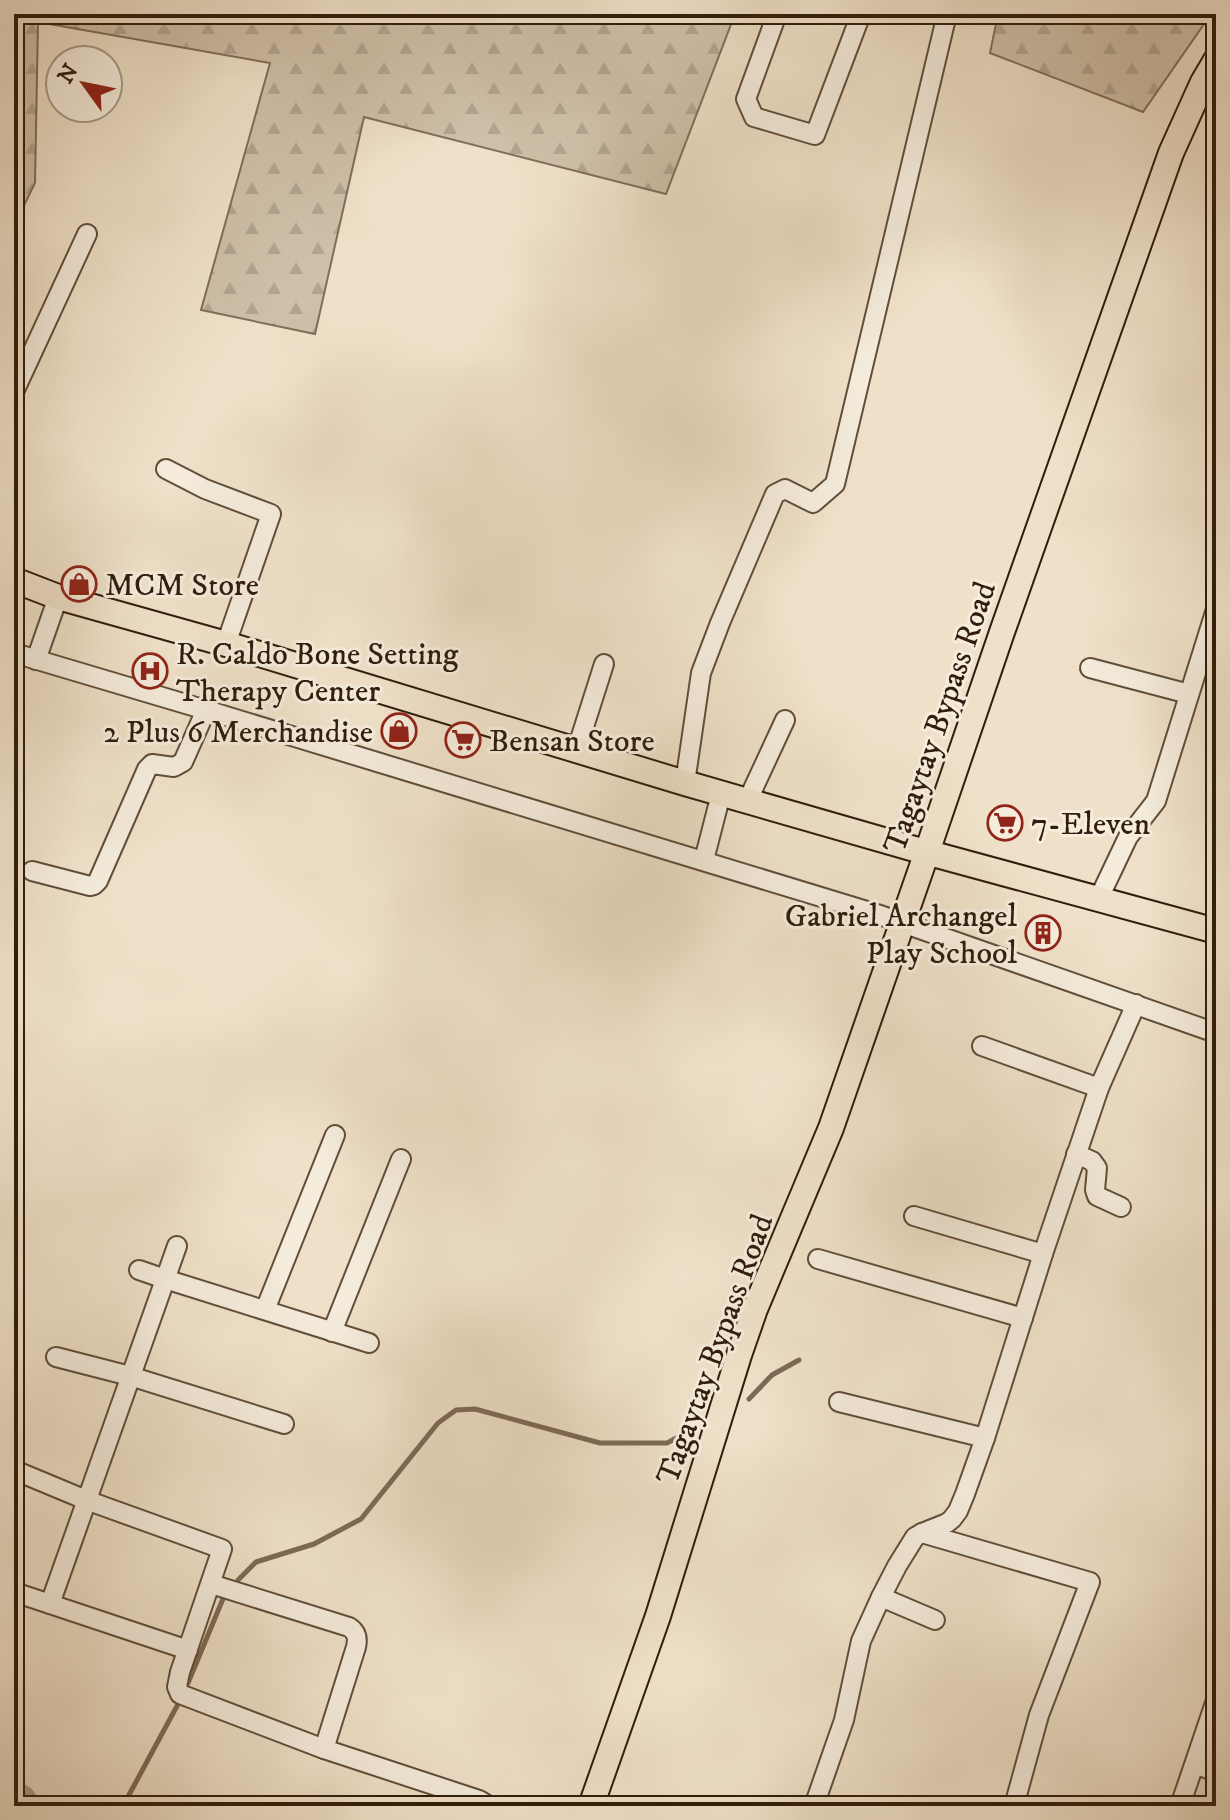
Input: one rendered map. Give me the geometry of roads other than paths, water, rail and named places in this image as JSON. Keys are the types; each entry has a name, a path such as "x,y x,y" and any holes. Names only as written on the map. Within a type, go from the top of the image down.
{"main road":[{"name":"Tagaytay Bypass Road","path":"591,1806 658,1616 755,1309 831,1128 1171,153 1216,60"},
{"path":"14,580 58,597 226,644 747,802 1216,931"}],"street":[{"path":"777,14 746,99 754,117 815,135 861,14"},
{"path":"685,783 701,673 775,494 785,489 813,503 835,484 947,14"},
{"path":"14,392 87,234"},
{"path":"166,469 205,489 271,514 226,644"},
{"path":"36,660 58,597"},
{"path":"1099,898 1128,837 1156,801 1216,609"},
{"path":"14,653 704,860 902,923 1216,1033"},
{"path":"576,752 604,664"},
{"path":"1090,668 1189,694"},
{"path":"32,871 94,885 147,769 152,764 174,767 183,762 206,710"},
{"path":"747,802 785,720"},
{"path":"704,860 721,794"},
{"path":"814,1806 844,1720 861,1641 881,1597 909,1545 922,1533 947,1523 958,1511 985,1438 1099,1088 1136,1004"},
{"path":"982,1046 1099,1088"},
{"path":"265,1310 335,1135"},
{"path":"1076,1154 1092,1161 1097,1168 1097,1196 1121,1207"},
{"path":"332,1332 401,1159"},
{"path":"914,1216 1043,1254"},
{"path":"50,1604 177,1246"},
{"path":"818,1259 1023,1318"},
{"path":"139,1270 369,1343"},
{"path":"56,1357 130,1376 284,1424"},
{"path":"839,1402 985,1438"},
{"path":"14,1470 86,1500 222,1549 178,1682 180,1694 324,1749 479,1800 489,1806"},
{"path":"922,1533 1090,1582 1039,1715 1014,1806"},
{"path":"211,1584 355,1631 356,1647 324,1749"},
{"path":"14,1592 188,1650"},
{"path":"881,1597 935,1620"},
{"path":"1180,1806 1216,1700"},
{"path":"1195,1764 1216,1772"}],"waterway":[{"path":"749,1399 772,1375 799,1360"},
{"path":"238,1580 256,1562 314,1544 361,1519 438,1423 456,1410 475,1409 600,1443 667,1443 697,1427"},
{"path":"188,1683 225,1594"},
{"path":"123,1806 177,1706"},
{"path":"14,1795 22,1799 26,1806"}],"place":[{"name":"MCM Store","path":"79,584"},
{"name":"R. Caldo Bone Setting Therapy Center","path":"150,671"},
{"name":"2 Plus 6 Merchandise","path":"399,731"},
{"name":"Bensan Store","path":"463,740"},
{"name":"7-Eleven","path":"1005,823"},
{"name":"Gabriel Archangel Play School","path":"1043,933"}]}
